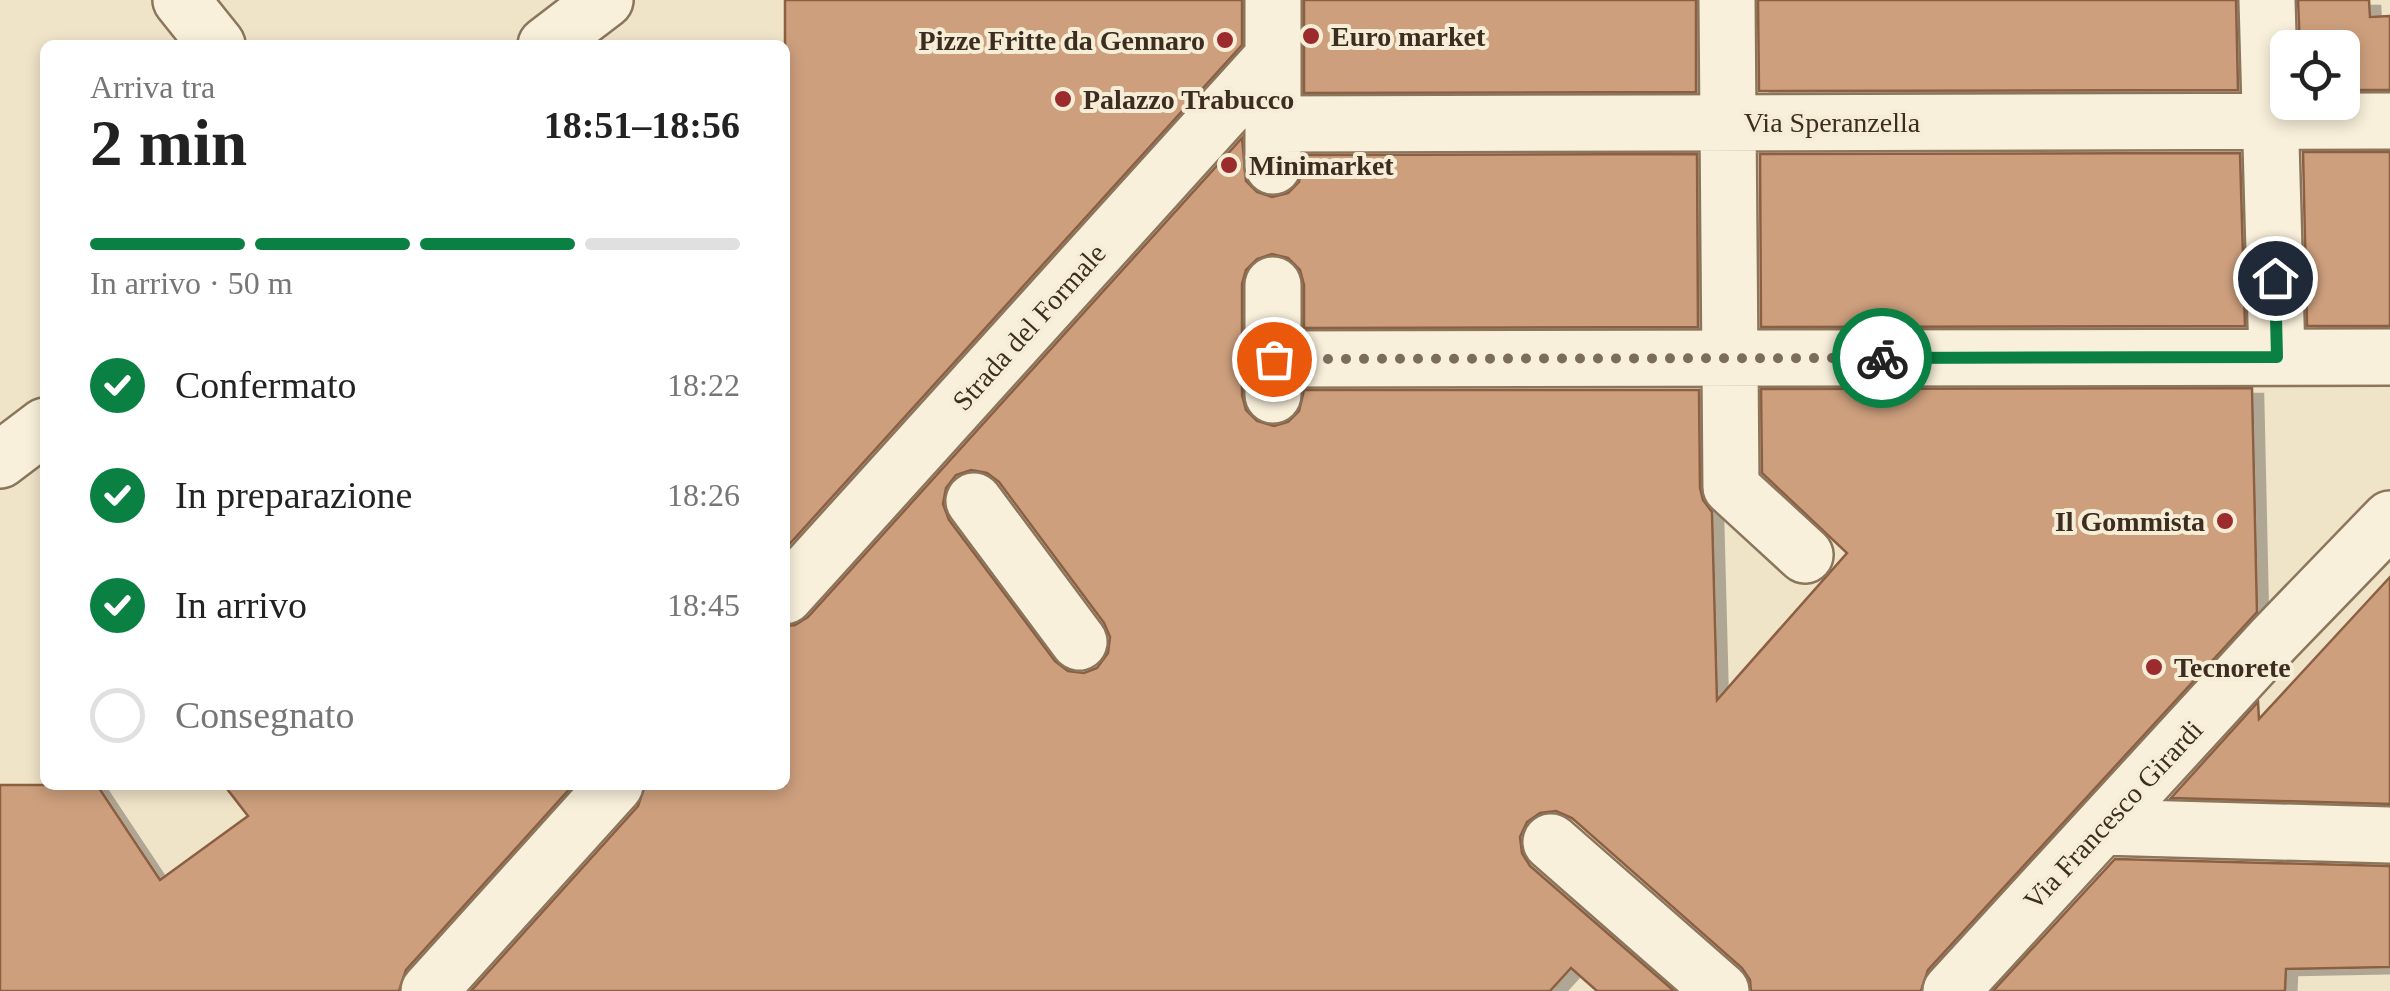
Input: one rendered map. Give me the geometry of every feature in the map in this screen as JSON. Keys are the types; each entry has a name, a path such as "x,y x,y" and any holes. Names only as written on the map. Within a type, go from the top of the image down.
{"street":[{"path":"181,0 213,40"},
{"path":"553,40 605,0"},
{"path":"1273,0 1273,57"},
{"path":"1727,0 1732,487 1805,555"},
{"path":"2267,0 2277,357"},
{"name":"Via Speranzella","path":"1273,57 1273,144 1728,122 2390,122"},
{"name":"Strada del Formale","path":"790,590 1273,57"},
{"path":"1273,285 1274,377 1730,358 2390,356"},
{"path":"0,460 40,430"},
{"path":"974,502 1079,642"},
{"name":"Via Francesco Girardi","path":"1951,991 2274,639 2390,519"},
{"path":"429,991 610,790"},
{"path":"2102,827 2390,835"},
{"path":"1551,842 1721,991"}],"building":[{"path":"785,0 1242,0 1242,45 790,543 790,40 785,40"},
{"path":"1304,0 1696,0 1696,92 1304,93"},
{"path":"1758,0 2236,0 2238,90 1759,91"},
{"path":"2298,0 2369,0 2370,17 2390,16 2390,90 2360,90 2360,30 2299,30"},
{"path":"1242,138 1246,181 1257,192 1272,197 1288,193 1299,182 1304,155 1697,154 1698,327 1304,328 1300,270 1288,258 1272,254 1257,259 1246,270 1242,284 1242,395 1246,410 1257,421 1274,426 1288,422 1299,411 1304,390 1699,390 1700,488 1712,512 1717,700 1847,553 1762,473 1761,389 2252,388 2257,612 1928,970 1921,991 1751,991 1750,980 1742,968 1572,818 1556,811 1540,813 1527,822 1520,837 1522,853 1530,866 1674,991 1597,991 1571,968 1550,991 471,991 638,806 643,790 790,790 790,626 808,617","holes":["971,470 987,473 999,482 1104,623 1110,637 1108,653 1097,668 1084,673 1068,671 1055,661 949,520 943,504 946,488 956,475"]},
{"path":"2303,152 2390,152 2390,326 2307,326"},
{"path":"2240,153 2245,326 1761,327 1760,154"},
{"path":"2390,577 2390,804 2171,798 2258,702 2259,719"},
{"path":"0,785 40,785 40,790 100,790 160,880 248,816 228,790 568,790 406,970 399,991 0,991"},
{"path":"2115,859 2390,866 2390,967 2286,969 2285,991 1993,991"}],"way so far":[{"path":"1274,359 1882,358"}],"place":[{"name":"Euro market","path":"1311,36"},
{"name":"Pizze Fritte da Gennaro","path":"1225,40"},
{"name":"Palazzo Trabucco","path":"1063,99"},
{"name":"Minimarket","path":"1229,165"},
{"name":"Il Gommista","path":"2225,521"},
{"name":"Tecnorete","path":"2154,667"}],"route":[{"path":"1882,358 2277,357 2275,278"}]}
